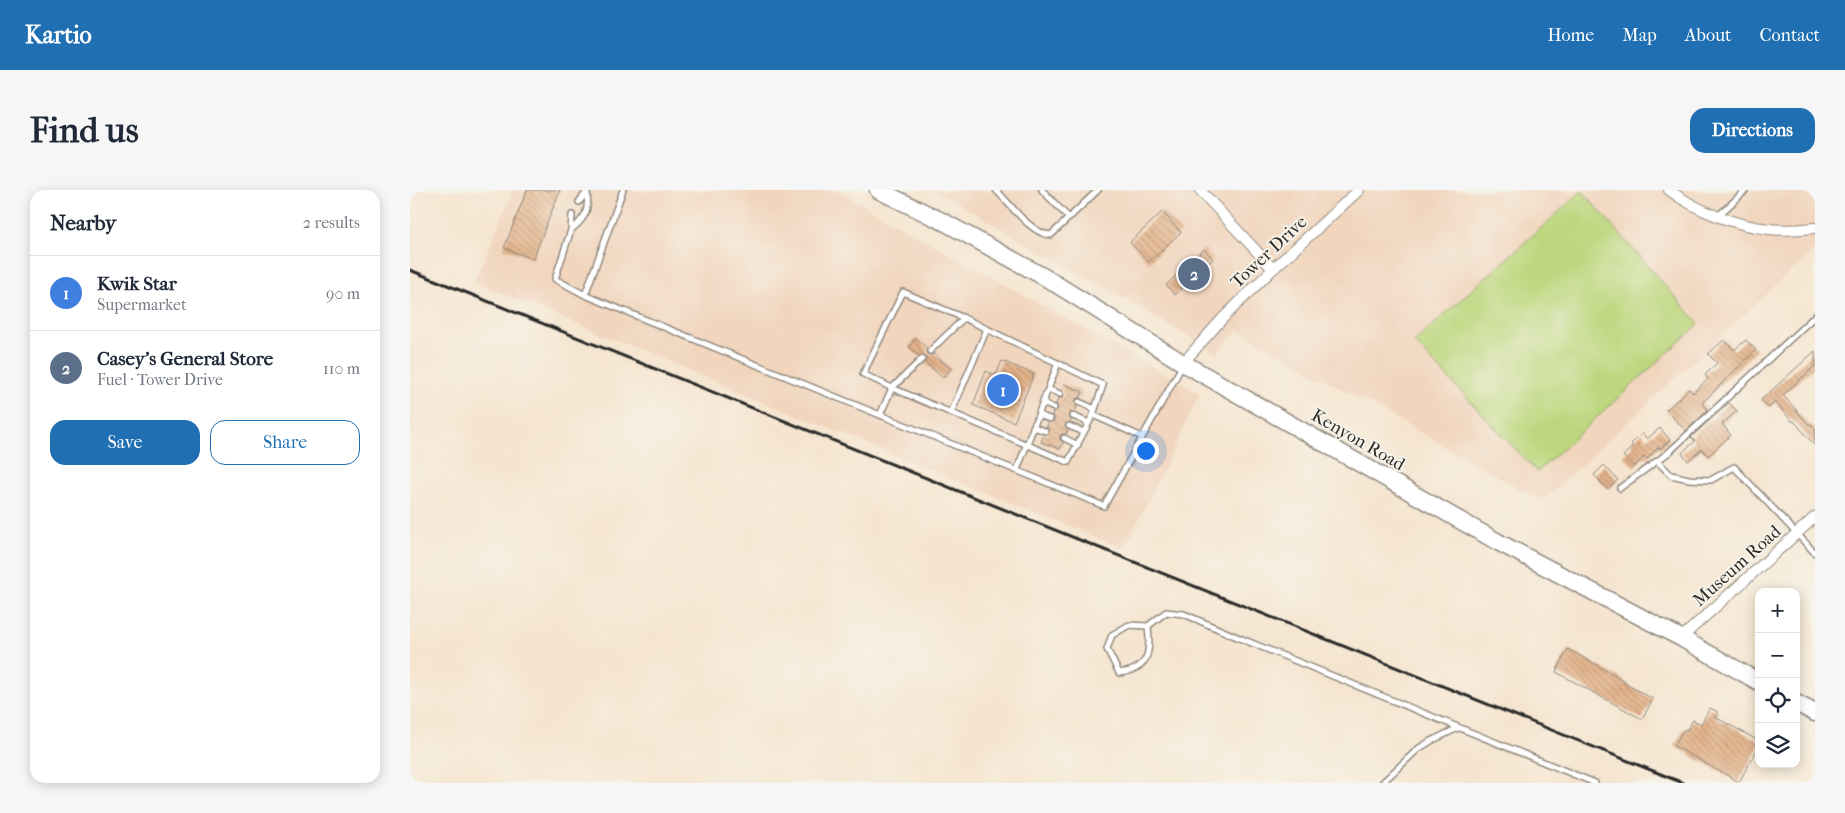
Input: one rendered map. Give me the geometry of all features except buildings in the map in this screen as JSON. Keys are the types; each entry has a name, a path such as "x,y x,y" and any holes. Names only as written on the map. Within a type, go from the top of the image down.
{"main road":[{"name":"Kenyon Road","path":"878,190 944,222 1046,278 1183,363 1498,542 1681,638 1755,680"},
{"name":"Kenyon Road","path":"896,190 944,222"},
{"path":"1800,705 1815,713"}],"street":[{"path":"1200,190 1273,269"},
{"name":"Tower Drive","path":"1183,363 1223,318 1359,190"},
{"path":"1669,190 1699,209 1749,226 1769,230 1815,228"},
{"name":"Museum Road","path":"1681,638 1815,517"}],"lane":[{"path":"571,230 582,221 588,206 588,190"},
{"path":"578,202 588,190"},
{"path":"585,295 623,190"},
{"path":"996,190 1036,231 1046,235 1051,235 1098,190"},
{"path":"1042,190 1069,218"},
{"path":"1718,216 1746,190"},
{"path":"572,215 571,230 554,279 585,295 1104,506 1183,363"},
{"path":"903,292 987,329 1103,384 1090,423 1068,462 863,374 903,292"},
{"path":"1620,488 1668,453 1815,316"},
{"path":"930,351 964,318"},
{"path":"951,412 987,329"},
{"path":"880,415 892,388 922,359"},
{"path":"1017,470 1058,363"},
{"path":"1048,389 1060,394"},
{"path":"1079,402 1096,409"},
{"path":"1042,403 1054,408"},
{"path":"1038,415 1050,420"},
{"path":"1093,415 1142,437"},
{"path":"1073,416 1090,423"},
{"path":"1069,426 1084,432"},
{"path":"1033,427 1045,431"},
{"path":"1064,438 1078,445"},
{"path":"1657,461 1671,475 1689,479 1711,480 1734,467 1815,553"},
{"path":"1148,626 1150,644 1144,662 1133,672 1119,673 1107,649 1112,635 1128,625 1148,626 1166,612 1184,614 1238,638 1595,783"},
{"path":"1382,783 1418,749 1458,728"}],"shaded area":[{"path":"514,190 837,190 1200,394 1124,549 474,282"},
{"path":"935,190 1815,190 1815,249 1542,501 1238,330 1217,353"}],"green space":[{"path":"1582,191 1699,324 1537,472 1414,342"}],"railway":[{"path":"410,270 1683,783"}],"place":[{"name":"Casey's General Store","path":"1194,274"},
{"name":"Kwik Star","path":"1003,390"}]}
